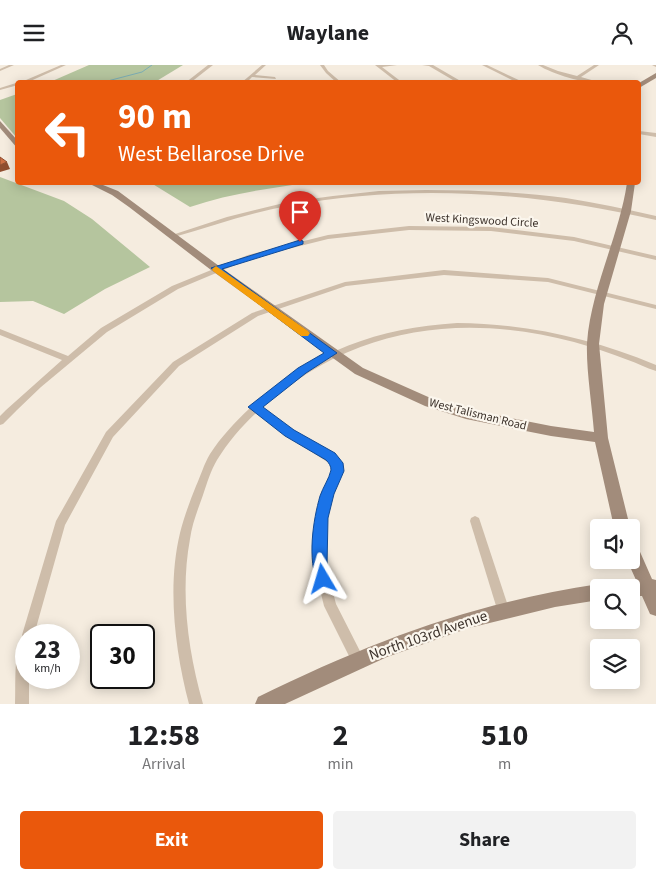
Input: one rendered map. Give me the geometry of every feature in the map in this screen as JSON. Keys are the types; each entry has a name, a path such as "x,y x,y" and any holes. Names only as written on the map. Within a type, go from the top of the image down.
{"street":[{"path":"0,69 12,65"},
{"path":"26,80 64,65"},
{"path":"191,80 211,65"},
{"path":"247,80 264,65"},
{"path":"322,65 336,80"},
{"path":"378,65 395,65"},
{"path":"378,65 397,80"},
{"path":"424,65 430,65 457,80"},
{"path":"484,65 516,80"},
{"path":"540,65 586,80"},
{"path":"577,78 597,65"},
{"path":"641,85 656,75"},
{"path":"252,76 275,78"},
{"path":"0,89 15,84"},
{"path":"0,123 15,143"},
{"path":"641,133 656,135"},
{"name":"West Talisman Road","path":"97,185 115,193 215,268 359,371 430,403 466,413 551,431 601,438"},
{"path":"620,519 601,438 593,344 602,290 627,211 631,185"},
{"path":"172,236 221,220 288,204 377,193 470,192 524,196 627,211 656,219"},
{"name":"West Kingswood Circle","path":"0,422 65,358 138,306 177,285 215,268 300,242 388,229 454,227 493,229 570,238 616,247 656,258"},
{"path":"30,624 46,559 59,523 76,487 114,428 145,393 179,362 204,344 270,308 335,285 383,276 432,272 479,272 518,275 602,290 656,307"},
{"path":"196,704 186,661 181,624 180,594 183,546 190,515 214,455 254,407 302,371 332,353 364,342 426,327 454,325 490,326 521,330 593,344 630,356 656,368"},
{"path":"0,332 65,358"},
{"path":"254,407 290,433 330,457 336,463 337,471 321,518 320,565 330,606 358,659"},
{"path":"475,521 503,609"},
{"path":"638,569 656,608"},
{"name":"North 103rd Avenue","path":"265,704 358,659 408,639 538,600 590,593"},
{"path":"22,689 22,704"}],"green space":[{"path":"89,65 183,65 158,80 55,80"},
{"path":"15,95 15,136 0,118 0,100"},
{"path":"0,177 15,183 15,185 21,185 64,201 92,219 150,267 105,289 64,314 33,301 0,302"},
{"path":"154,185 292,185 232,195 190,207"}],"building":[{"path":"0,157 7,162 0,165"}],"waterway":[{"path":"111,80 142,72 152,65"}],"slow traffic":[{"path":"216,269 305,333"}],"route":[{"path":"300,242 215,268 332,353 302,371 254,407 302,441 330,457 338,467 321,518 320,565 323,579"}]}
